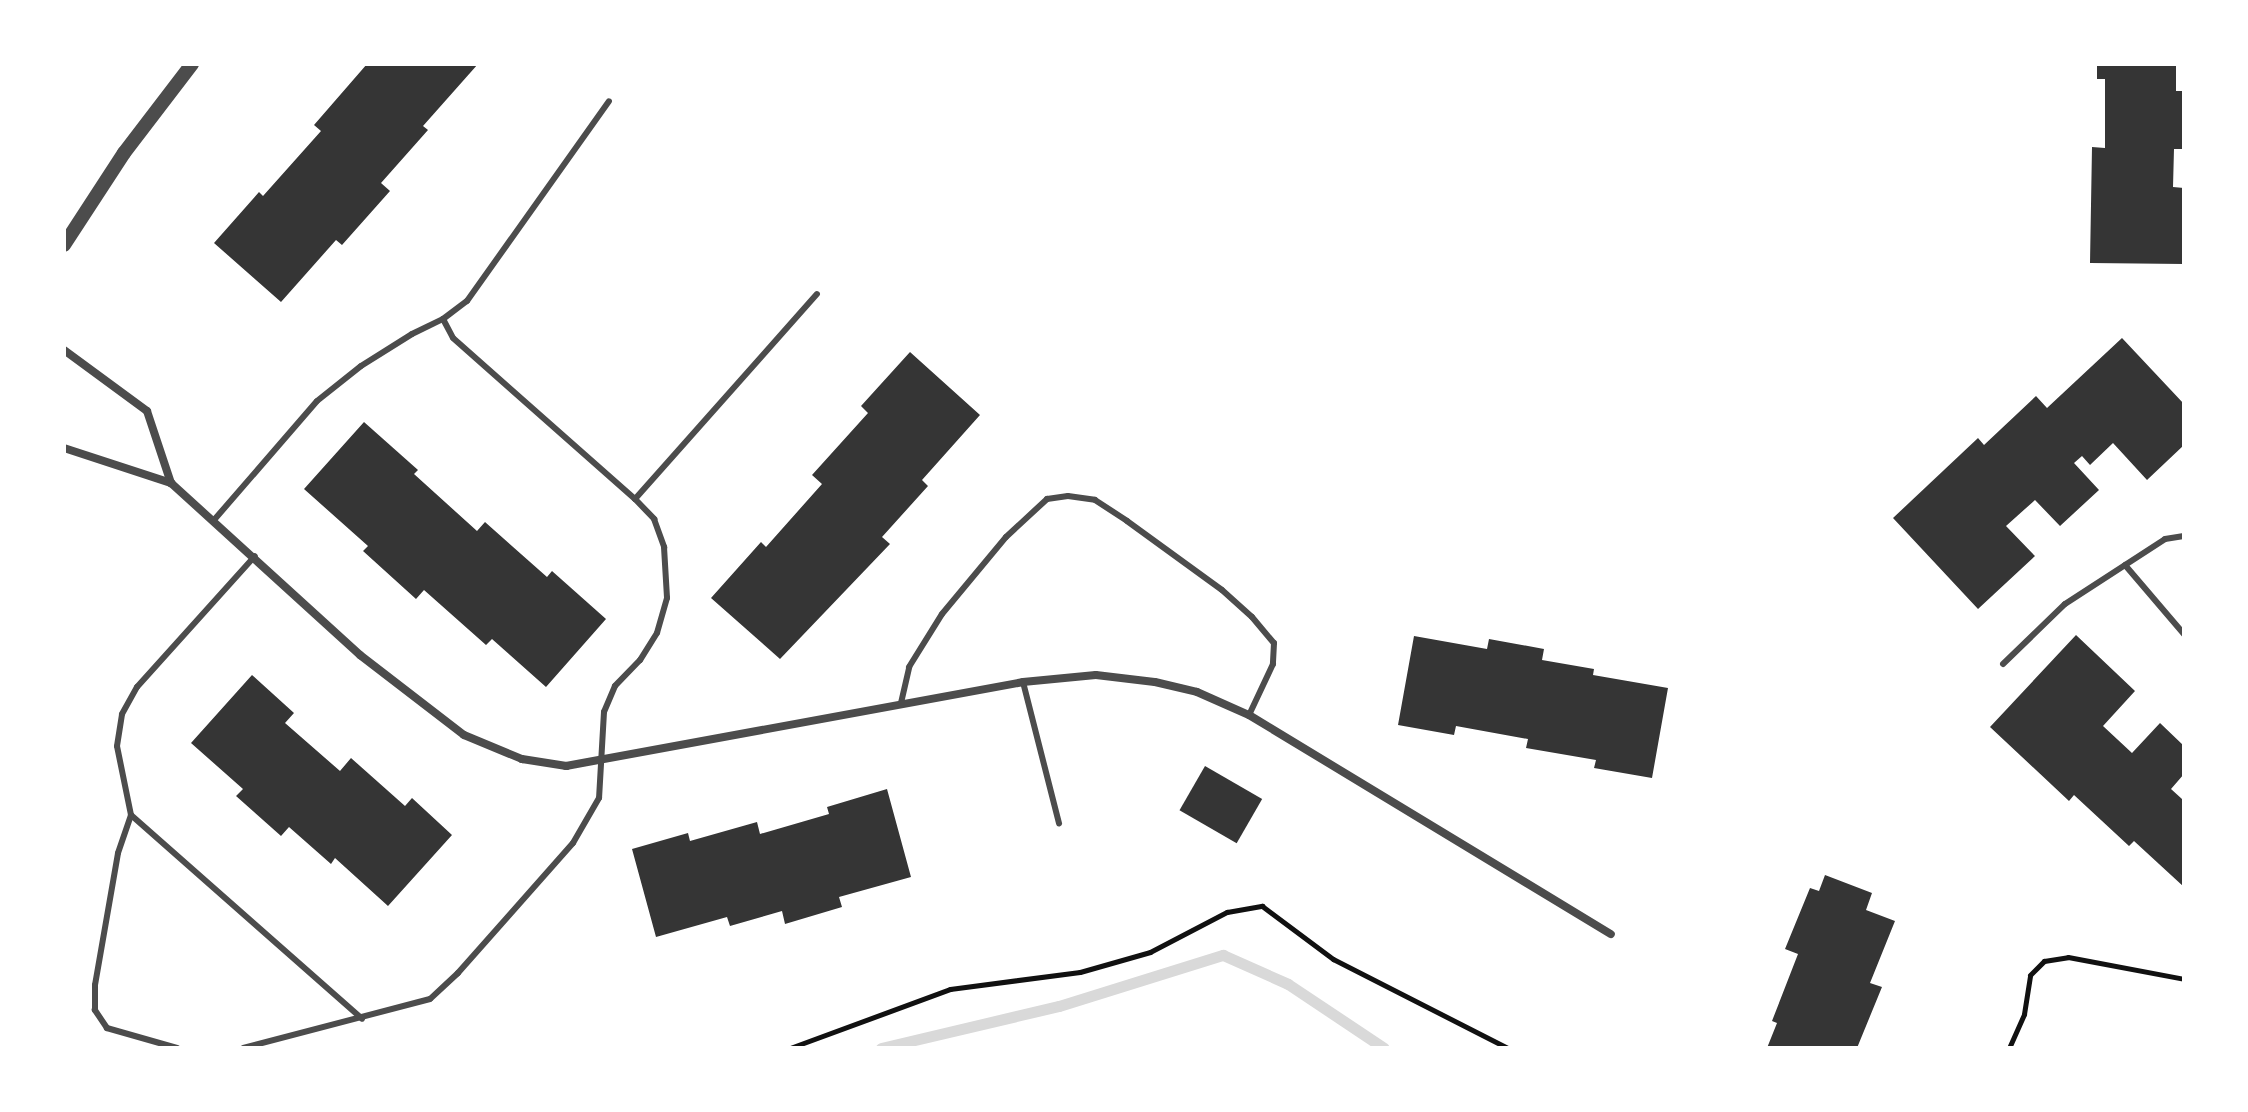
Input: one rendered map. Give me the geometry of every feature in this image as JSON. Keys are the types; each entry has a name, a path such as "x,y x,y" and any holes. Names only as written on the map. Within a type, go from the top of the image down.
{"street":[{"path":"64,245 124,153 192,64"},
{"path":"64,350 147,411 171,483"},
{"path":"64,448 171,483 255,556 360,655 464,735 522,759 566,766 1023,682 1096,675 1155,682 1197,692 1249,715 1611,934"}],"lane":[{"path":"214,520 317,401 361,366 443,319 467,301 609,101"},
{"path":"635,499 817,294"},
{"path":"243,1048 430,999 458,973 573,843 599,798 604,712 615,686 640,660 657,633 667,598 664,547 654,519 453,338 443,319"},
{"path":"901,703 909,667 942,614 1006,537 1047,499 1068,496 1095,500 1127,521 1222,590 1252,617 1274,643 1273,664 1249,715"},
{"path":"2003,664 2065,604 2165,539 2184,536"},
{"path":"177,1048 107,1028 95,1010 95,985 118,853 131,815 117,746 122,714 137,687 255,556"},
{"path":"2125,565 2184,634"},
{"path":"1023,682 1059,823"},
{"path":"131,815 362,1019"}],"path":[{"path":"790,1048 950,989 1080,972 1150,952 1227,912 1262,906 1333,959 1508,1048"},
{"path":"2009,1048 2024,1014 2030,975 2044,961 2068,957 2184,979"}],"building":[{"path":"367,64 478,64 423,126 428,130 381,183 390,191 342,245 336,240 281,302 214,243 259,192 263,196 321,131 314,125"},
{"path":"2097,64 2176,64 2176,91 2184,91 2184,149 2174,149 2173,187 2184,188 2184,264 2090,263 2092,147 2105,148 2105,79 2097,79"},
{"path":"2122,338 2184,404 2184,445 2147,480 2113,443 2090,465 2082,456 2074,463 2099,490 2060,526 2035,500 2006,526 2035,556 1978,609 1893,518 1978,438 1984,445 2036,396 2047,408"},
{"path":"910,352 980,415 922,480 928,486 882,537 890,544 780,659 711,598 761,542 766,547 822,484 812,475 868,413 861,406"},
{"path":"364,422 418,470 414,474 477,531 485,522 547,577 552,571 606,619 546,687 492,639 486,645 424,590 416,599 363,551 368,546 304,489"},
{"path":"2076,635 2135,691 2103,726 2132,753 2160,723 2184,746 2184,774 2171,789 2182,799 2184,797 2184,887 2134,841 2129,846 2074,795 2069,801 1990,727"},
{"path":"1414,636 1487,649 1489,639 1544,649 1542,660 1594,669 1593,675 1668,688 1652,778 1594,768 1596,760 1526,748 1528,739 1456,726 1454,735 1398,725"},
{"path":"252,675 294,713 285,723 340,771 351,758 405,806 412,798 452,835 388,906 335,858 331,864 289,827 281,836 236,796 243,789 191,743"},
{"path":"1205,766 1262,799 1237,843 1180,810"},
{"path":"887,789 911,877 839,897 842,907 785,924 782,911 730,926 727,917 656,937 632,849 688,833 690,841 757,822 760,834 829,814 827,807"},
{"path":"1825,875 1872,893 1866,910 1895,921 1870,983 1882,987 1857,1048 1767,1048 1777,1023 1772,1021 1798,954 1785,949 1810,888 1819,891"}],"waterway":[{"path":"881,1048 1059,1006 1223,955 1288,984 1384,1048"}]}
